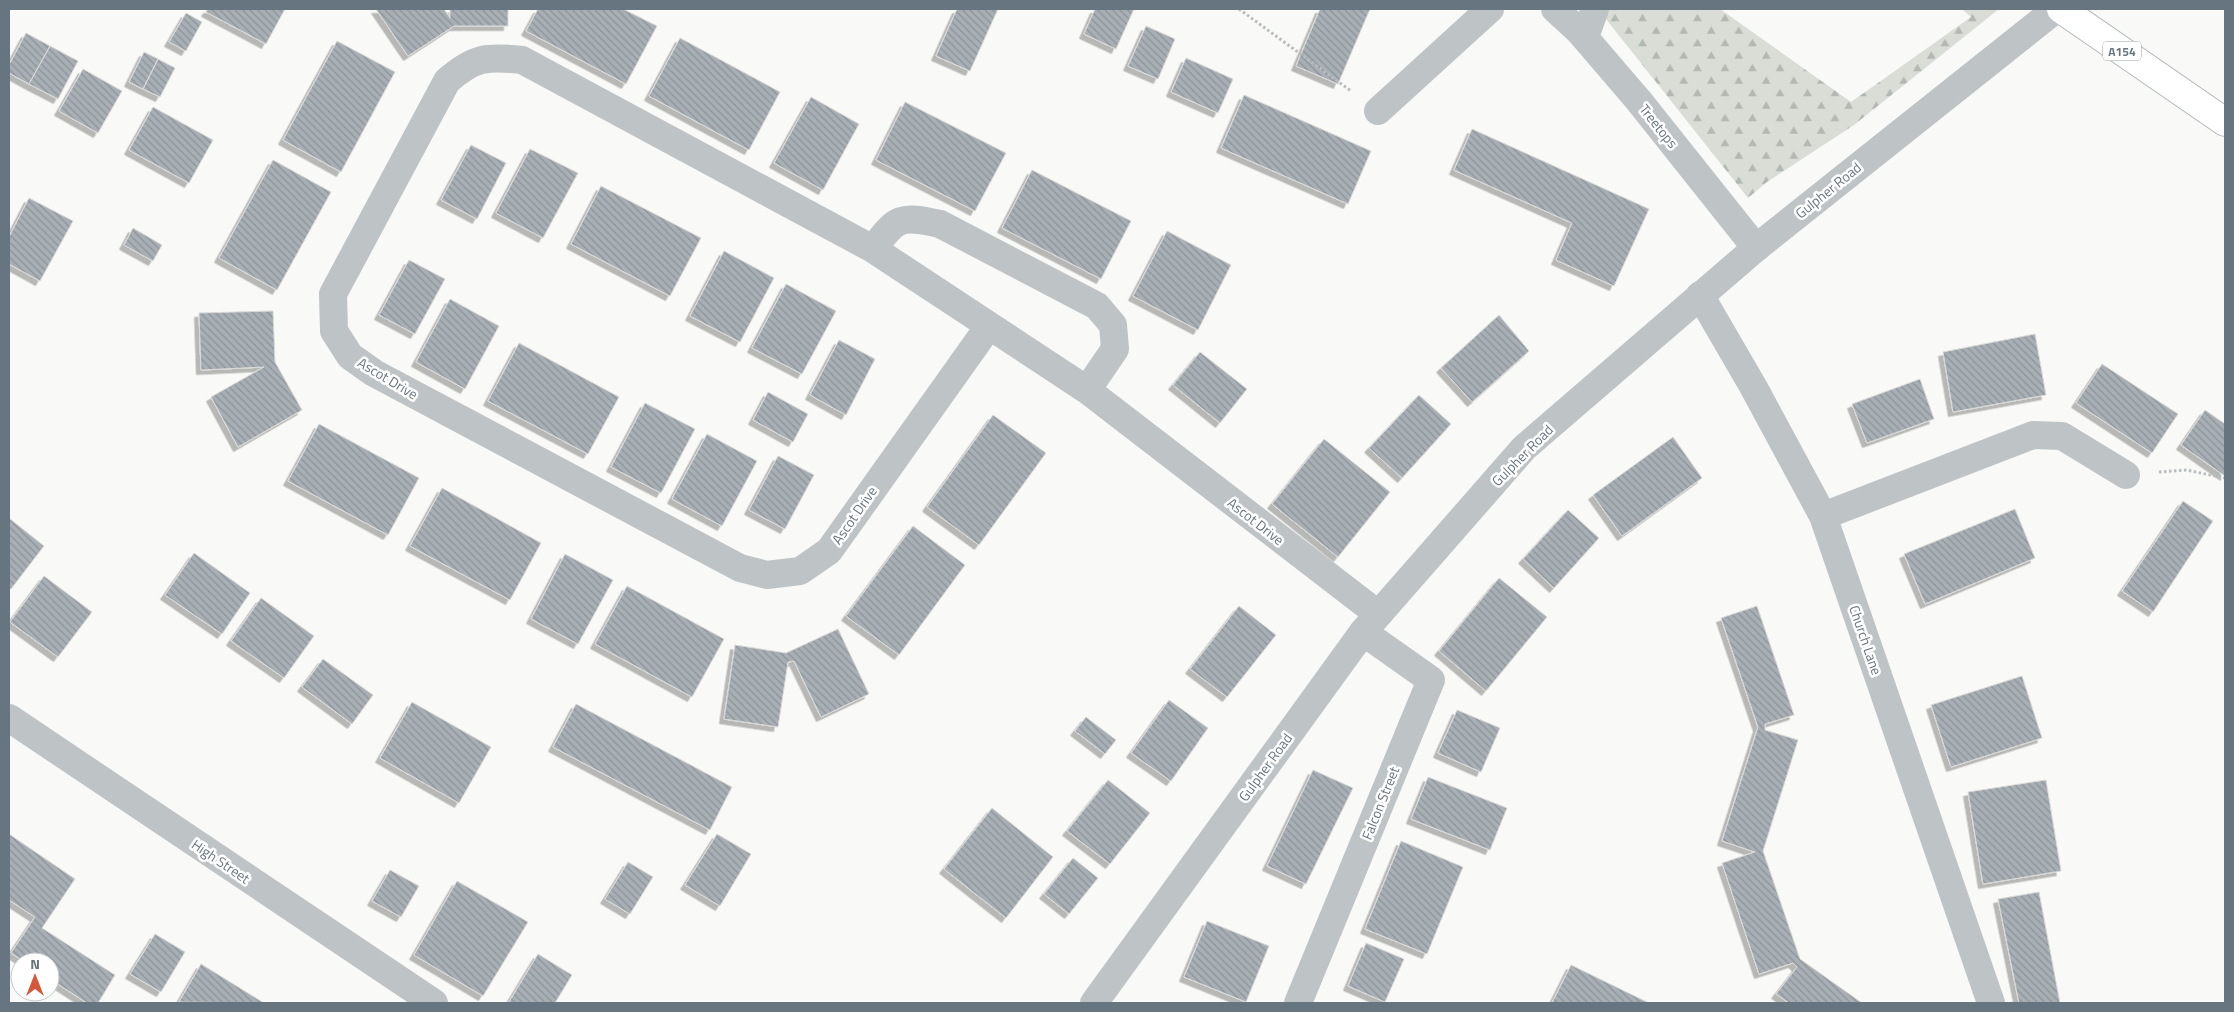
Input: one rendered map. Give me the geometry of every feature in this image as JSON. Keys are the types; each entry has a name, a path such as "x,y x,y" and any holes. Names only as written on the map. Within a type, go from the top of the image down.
{"main road":[{"name":"A154","path":"2061,9 2225,122"}],"street":[{"path":"1378,111 1490,9"},
{"name":"Treetops","path":"1555,9 1585,38 1756,248"},
{"path":"1585,38 1595,9"},
{"name":"Gulpher Road","path":"1094,1003 1370,623 1524,448 1756,248 2056,9"},
{"name":"Ascot Drive","path":"989,326 829,551 800,571 767,575 740,568 374,373 350,356 334,331 333,294 447,81 463,66 492,56 522,60 873,249 1087,390 1370,623"},
{"path":"873,249 890,225 912,218 940,224 1097,306 1113,325 1114,349 1087,390"},
{"name":"Church Lane","path":"1700,295 1754,388 1823,516 1991,1003"},
{"path":"1823,516 2033,435 2062,436 2126,475"},
{"name":"Falcon Street","path":"1298,1003 1431,680 1370,623"},
{"name":"High Street","path":"9,720 434,1003"}],"path":[{"path":"1239,9 1378,111"},
{"path":"2126,475 2186,470 2225,478"}],"green space":[{"path":"1598,9 1720,9 1851,102 1971,17 1962,9 1999,9 1854,125 1767,182 1748,198"}],"building":[{"path":"208,9 285,9 266,44 206,12"},
{"path":"376,9 444,9 450,18 450,9 508,9 508,26 454,26 408,56"},
{"path":"538,9 623,9 657,26 626,84 526,31"},
{"path":"957,9 998,9 970,71 936,56"},
{"path":"1095,9 1134,9 1116,49 1084,34"},
{"path":"1320,9 1370,9 1338,84 1296,66"},
{"path":"186,13 202,22 186,51 169,42"},
{"path":"1146,26 1175,39 1158,79 1128,66"},
{"path":"26,33 50,46 29,84 9,73 9,65"},
{"path":"680,38 780,92 749,150 649,96"},
{"path":"337,41 395,72 341,172 283,140"},
{"path":"50,46 78,61 58,99 29,84"},
{"path":"144,52 158,59 143,89 129,82"},
{"path":"1186,58 1233,79 1218,113 1171,92"},
{"path":"158,59 175,68 160,97 143,89"},
{"path":"83,69 122,91 98,133 59,111"},
{"path":"1244,95 1371,151 1348,204 1221,148"},
{"path":"811,97 859,124 823,190 774,163"},
{"path":"905,102 1006,153 975,211 876,160"},
{"path":"153,107 213,140 189,183 129,150"},
{"path":"1472,129 1649,209 1614,286 1556,260 1572,223 1454,170"},
{"path":"471,145 506,163 477,219 441,200"},
{"path":"530,149 578,173 543,238 496,213"},
{"path":"273,160 331,192 277,290 219,258"},
{"path":"1032,170 1131,221 1101,279 1002,228"},
{"path":"601,186 701,238 670,296 571,244"},
{"path":"29,198 73,221 40,281 9,264 9,237"},
{"path":"133,228 162,245 153,261 124,245"},
{"path":"1167,231 1231,265 1198,330 1133,296"},
{"path":"724,251 774,278 740,342 690,316"},
{"path":"409,260 445,279 415,334 379,315"},
{"path":"786,284 836,311 802,374 752,348"},
{"path":"450,299 499,326 465,389 416,362"},
{"path":"273,311 275,362 302,410 238,447 211,397 264,367 201,370 199,313"},
{"path":"1499,315 1529,351 1472,402 1441,368"},
{"path":"2035,334 2046,395 1953,412 1943,352"},
{"path":"839,340 875,359 846,415 810,395"},
{"path":"519,343 619,397 588,454 488,401"},
{"path":"1200,352 1247,389 1220,423 1173,385"},
{"path":"2102,364 2178,414 2152,453 2076,403"},
{"path":"1920,379 1934,419 1867,443 1852,404"},
{"path":"768,392 808,414 793,442 753,420"},
{"path":"1419,395 1451,424 1402,478 1369,448"},
{"path":"645,403 695,429 661,493 611,467"},
{"path":"2205,410 2225,424 2225,476 2181,445"},
{"path":"993,415 1046,453 979,545 927,507"},
{"path":"319,424 419,478 388,535 288,481"},
{"path":"707,434 757,461 722,526 672,499"},
{"path":"1673,437 1702,478 1622,536 1593,495"},
{"path":"1324,439 1390,492 1338,557 1272,504"},
{"path":"778,456 814,475 785,529 749,510"},
{"path":"442,488 541,543 510,600 410,546"},
{"path":"2183,501 2213,521 2153,612 2122,591"},
{"path":"2015,509 2035,558 1925,604 1904,554"},
{"path":"1568,510 1599,538 1554,588 1523,559"},
{"path":"9,518 44,546 11,589 9,588"},
{"path":"913,526 965,565 899,655 846,616"},
{"path":"194,553 250,593 222,634 165,595"},
{"path":"565,554 613,580 578,644 531,619"},
{"path":"44,576 92,612 58,657 10,622"},
{"path":"1499,578 1547,617 1486,691 1439,651"},
{"path":"627,586 724,639 692,697 595,644"},
{"path":"261,598 314,636 284,678 231,641"},
{"path":"1239,606 1276,635 1227,697 1190,669"},
{"path":"1757,606 1794,715 1765,724 1765,730 1798,740 1763,851 1800,959 1862,1003 1789,1003 1776,994 1797,967 1793,963 1759,974 1722,863 1755,852 1722,841 1758,727 1721,618"},
{"path":"838,629 869,694 821,717 794,661 788,662 778,727 724,719 735,645 786,653"},
{"path":"323,659 373,695 352,724 302,687"},
{"path":"2022,676 2042,738 1951,767 1931,705"},
{"path":"1169,700 1208,728 1171,781 1131,753"},
{"path":"412,702 491,747 459,803 380,758"},
{"path":"576,704 732,787 710,830 553,747"},
{"path":"1457,710 1500,728 1481,772 1438,753"},
{"path":"1086,717 1116,740 1105,754 1075,731"},
{"path":"1313,770 1353,788 1306,884 1267,866"},
{"path":"1428,777 1507,808 1490,850 1411,819"},
{"path":"1108,780 1150,813 1110,864 1067,831"},
{"path":"2046,780 2061,871 1983,884 1968,792"},
{"path":"992,808 1053,857 1006,918 944,869"},
{"path":"9,834 75,879 42,928 115,975 98,1003 87,1003 60,985 60,952 12,952 35,917 9,900"},
{"path":"717,834 751,854 720,906 685,885"},
{"path":"1401,841 1463,867 1427,954 1365,929"},
{"path":"1073,858 1098,878 1069,914 1044,894"},
{"path":"628,862 653,877 630,914 605,899"},
{"path":"390,870 419,886 401,917 372,901"},
{"path":"457,881 528,922 483,996 414,955"},
{"path":"2039,892 2060,1003 2019,1003 1998,899"},
{"path":"1207,921 1269,946 1246,1002 1184,977"},
{"path":"155,934 185,952 161,992 130,974"},
{"path":"1366,943 1404,959 1385,1002 1348,986"},
{"path":"538,954 572,975 555,1003 509,1002"},
{"path":"201,964 264,1003 179,1002"},
{"path":"1571,965 1649,1003 1552,1003"}]}
